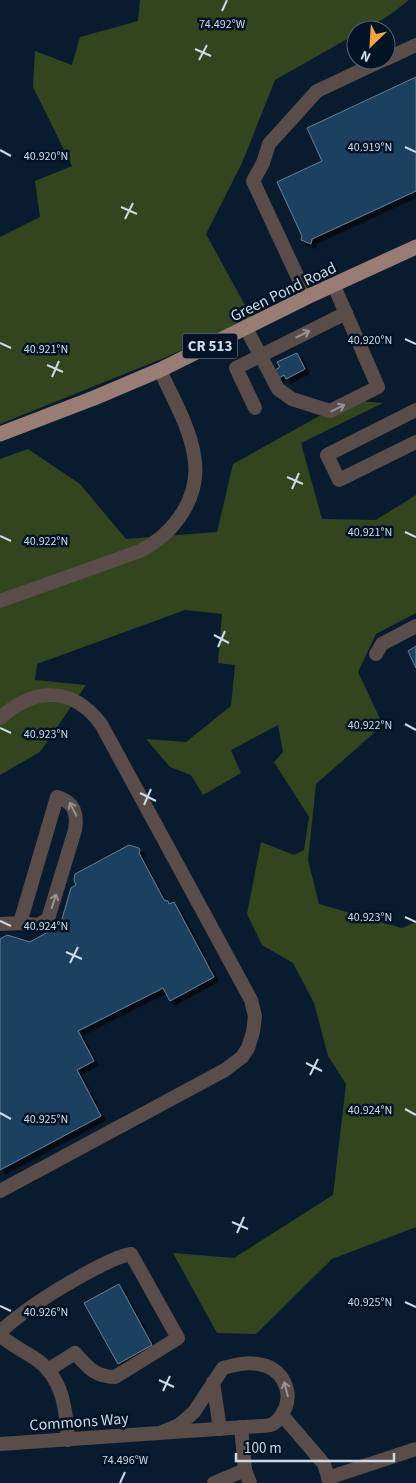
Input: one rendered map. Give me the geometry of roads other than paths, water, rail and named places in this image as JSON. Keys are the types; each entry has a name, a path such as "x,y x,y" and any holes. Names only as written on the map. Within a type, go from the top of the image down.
{"main road":[{"name":"Green Pond Road","path":"0,434 160,370 307,297 416,247"}],"street":[{"path":"396,54 416,45"},
{"path":"307,297 253,182 263,163 269,144 317,91 361,70"},
{"path":"246,328 278,389 292,399 330,412 378,387 334,286"},
{"path":"255,408 236,368 346,313"},
{"path":"0,601 140,551 152,544 172,527 182,515 191,495 196,470 194,455 190,437 160,370"},
{"path":"416,410 328,455 339,480 416,442"},
{"path":"376,654 382,644 416,626"},
{"path":"0,718 17,704 40,695 51,695 75,700 93,714 101,724 251,1000 255,1016 248,1048 242,1057 225,1070 0,1191"},
{"path":"0,924 20,923 38,925 48,918 76,830 77,819 74,808 68,801 57,797 20,923"},
{"path":"48,1370 75,1353 96,1374 115,1377 178,1338 131,1254 121,1255 79,1277 28,1309 0,1334 5,1340 36,1359 48,1370 58,1384 66,1413 68,1440"},
{"name":"Commons Way","path":"0,1444 68,1440 261,1426 273,1424 282,1415 289,1400 285,1382 276,1371 260,1364 240,1363 223,1368 194,1412 178,1425 160,1433"},
{"path":"213,1382 220,1429"},
{"path":"282,1415 324,1464 329,1480 416,1450"},
{"path":"214,1483 247,1476 241,1427"}]}
